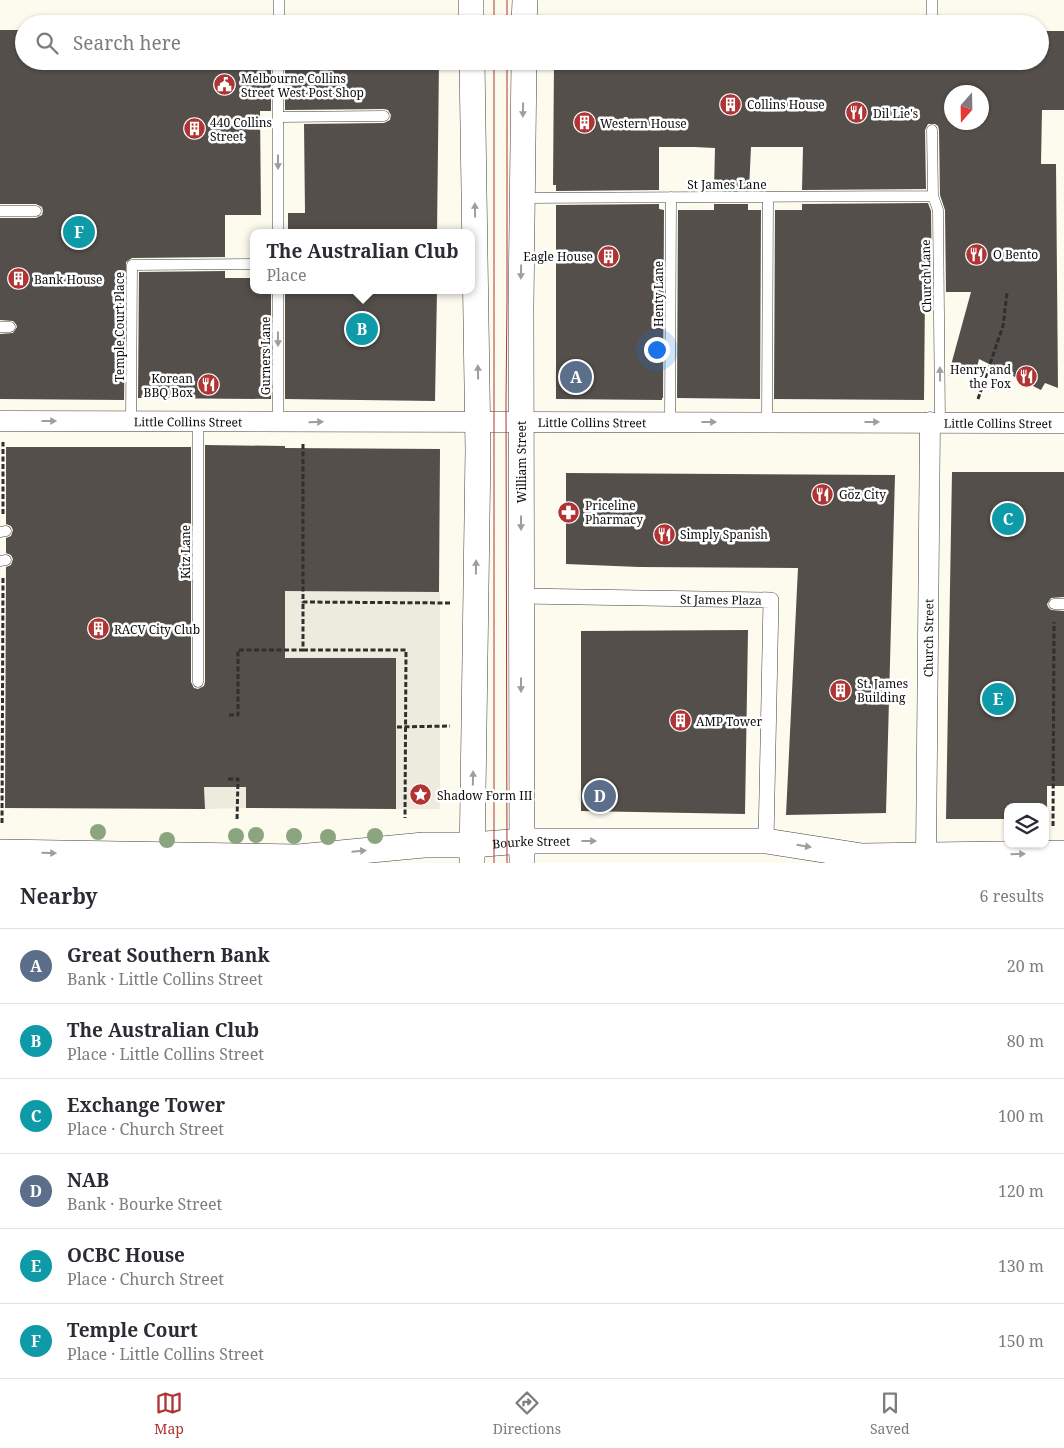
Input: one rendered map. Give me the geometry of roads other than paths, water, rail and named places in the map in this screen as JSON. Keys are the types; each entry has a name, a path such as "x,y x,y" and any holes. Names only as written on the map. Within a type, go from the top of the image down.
{"street":[{"path":"471,0 471,15"},
{"path":"524,15 525,0"},
{"path":"472,70 475,229"},
{"name":"William Street","path":"522,852 521,422 524,70"},
{"path":"472,854 478,421 475,241"},
{"name":"Little Collins Street","path":"2,429 131,421 1064,423"},
{"name":"Church Street","path":"926,856 935,422"},
{"name":"St James Plaza","path":"521,596 771,600 766,840"},
{"name":"Bourke Street","path":"0,852 298,857 311,859 424,845 472,854 766,840 862,856 1064,853"}],"lane":[{"path":"279,0 279,15"},
{"path":"932,0 932,15"},
{"path":"278,70 278,229"},
{"path":"278,117 384,116"},
{"name":"Church Lane","path":"932,130 933,196 938,210 935,422"},
{"path":"767,422 768,196"},
{"name":"St James Lane","path":"522,198 933,196"},
{"name":"Henty Lane","path":"670,422 671,197"},
{"path":"0,211 36,211"},
{"name":"Temple Court Place","path":"131,421 132,264 250,264"},
{"name":"Gurners Lane","path":"278,294 278,422"},
{"name":"Kitz Lane","path":"198,422 198,682"}],"tram line":[{"path":"494,0 494,15"},
{"path":"507,0 507,15"},
{"path":"494,70 494,863"},
{"path":"507,70 507,863"}],"place":[{"name":"Melbourne Collins Street West Post Shop","path":"225,85"},
{"name":"Collins House","path":"731,104"},
{"name":"Dil Lie's","path":"857,113"},
{"name":"Western House","path":"584,123"},
{"name":"440 Collins Street","path":"194,129"},
{"name":"Temple Court","path":"79,232"},
{"name":"O Bento","path":"977,254"},
{"name":"Eagle House","path":"609,256"},
{"name":"Bank House","path":"18,279"},
{"name":"The Australian Club","path":"362,329"},
{"name":"Henry and the Fox","path":"1027,376"},
{"name":"Great Southern Bank","path":"576,377"},
{"name":"Korean BBQ Box","path":"209,385"},
{"name":"Göz City","path":"823,494"},
{"name":"Priceline Pharmacy","path":"569,512"},
{"name":"Exchange Tower","path":"1008,519"},
{"name":"Simply Spanish","path":"664,534"},
{"name":"RACV City Club","path":"98,629"},
{"name":"St. James Building","path":"841,690"},
{"name":"OCBC House","path":"998,699"},
{"name":"AMP Tower","path":"680,721"},
{"name":"Shadow Form III","path":"421,795"},
{"name":"NAB","path":"600,796"}]}
